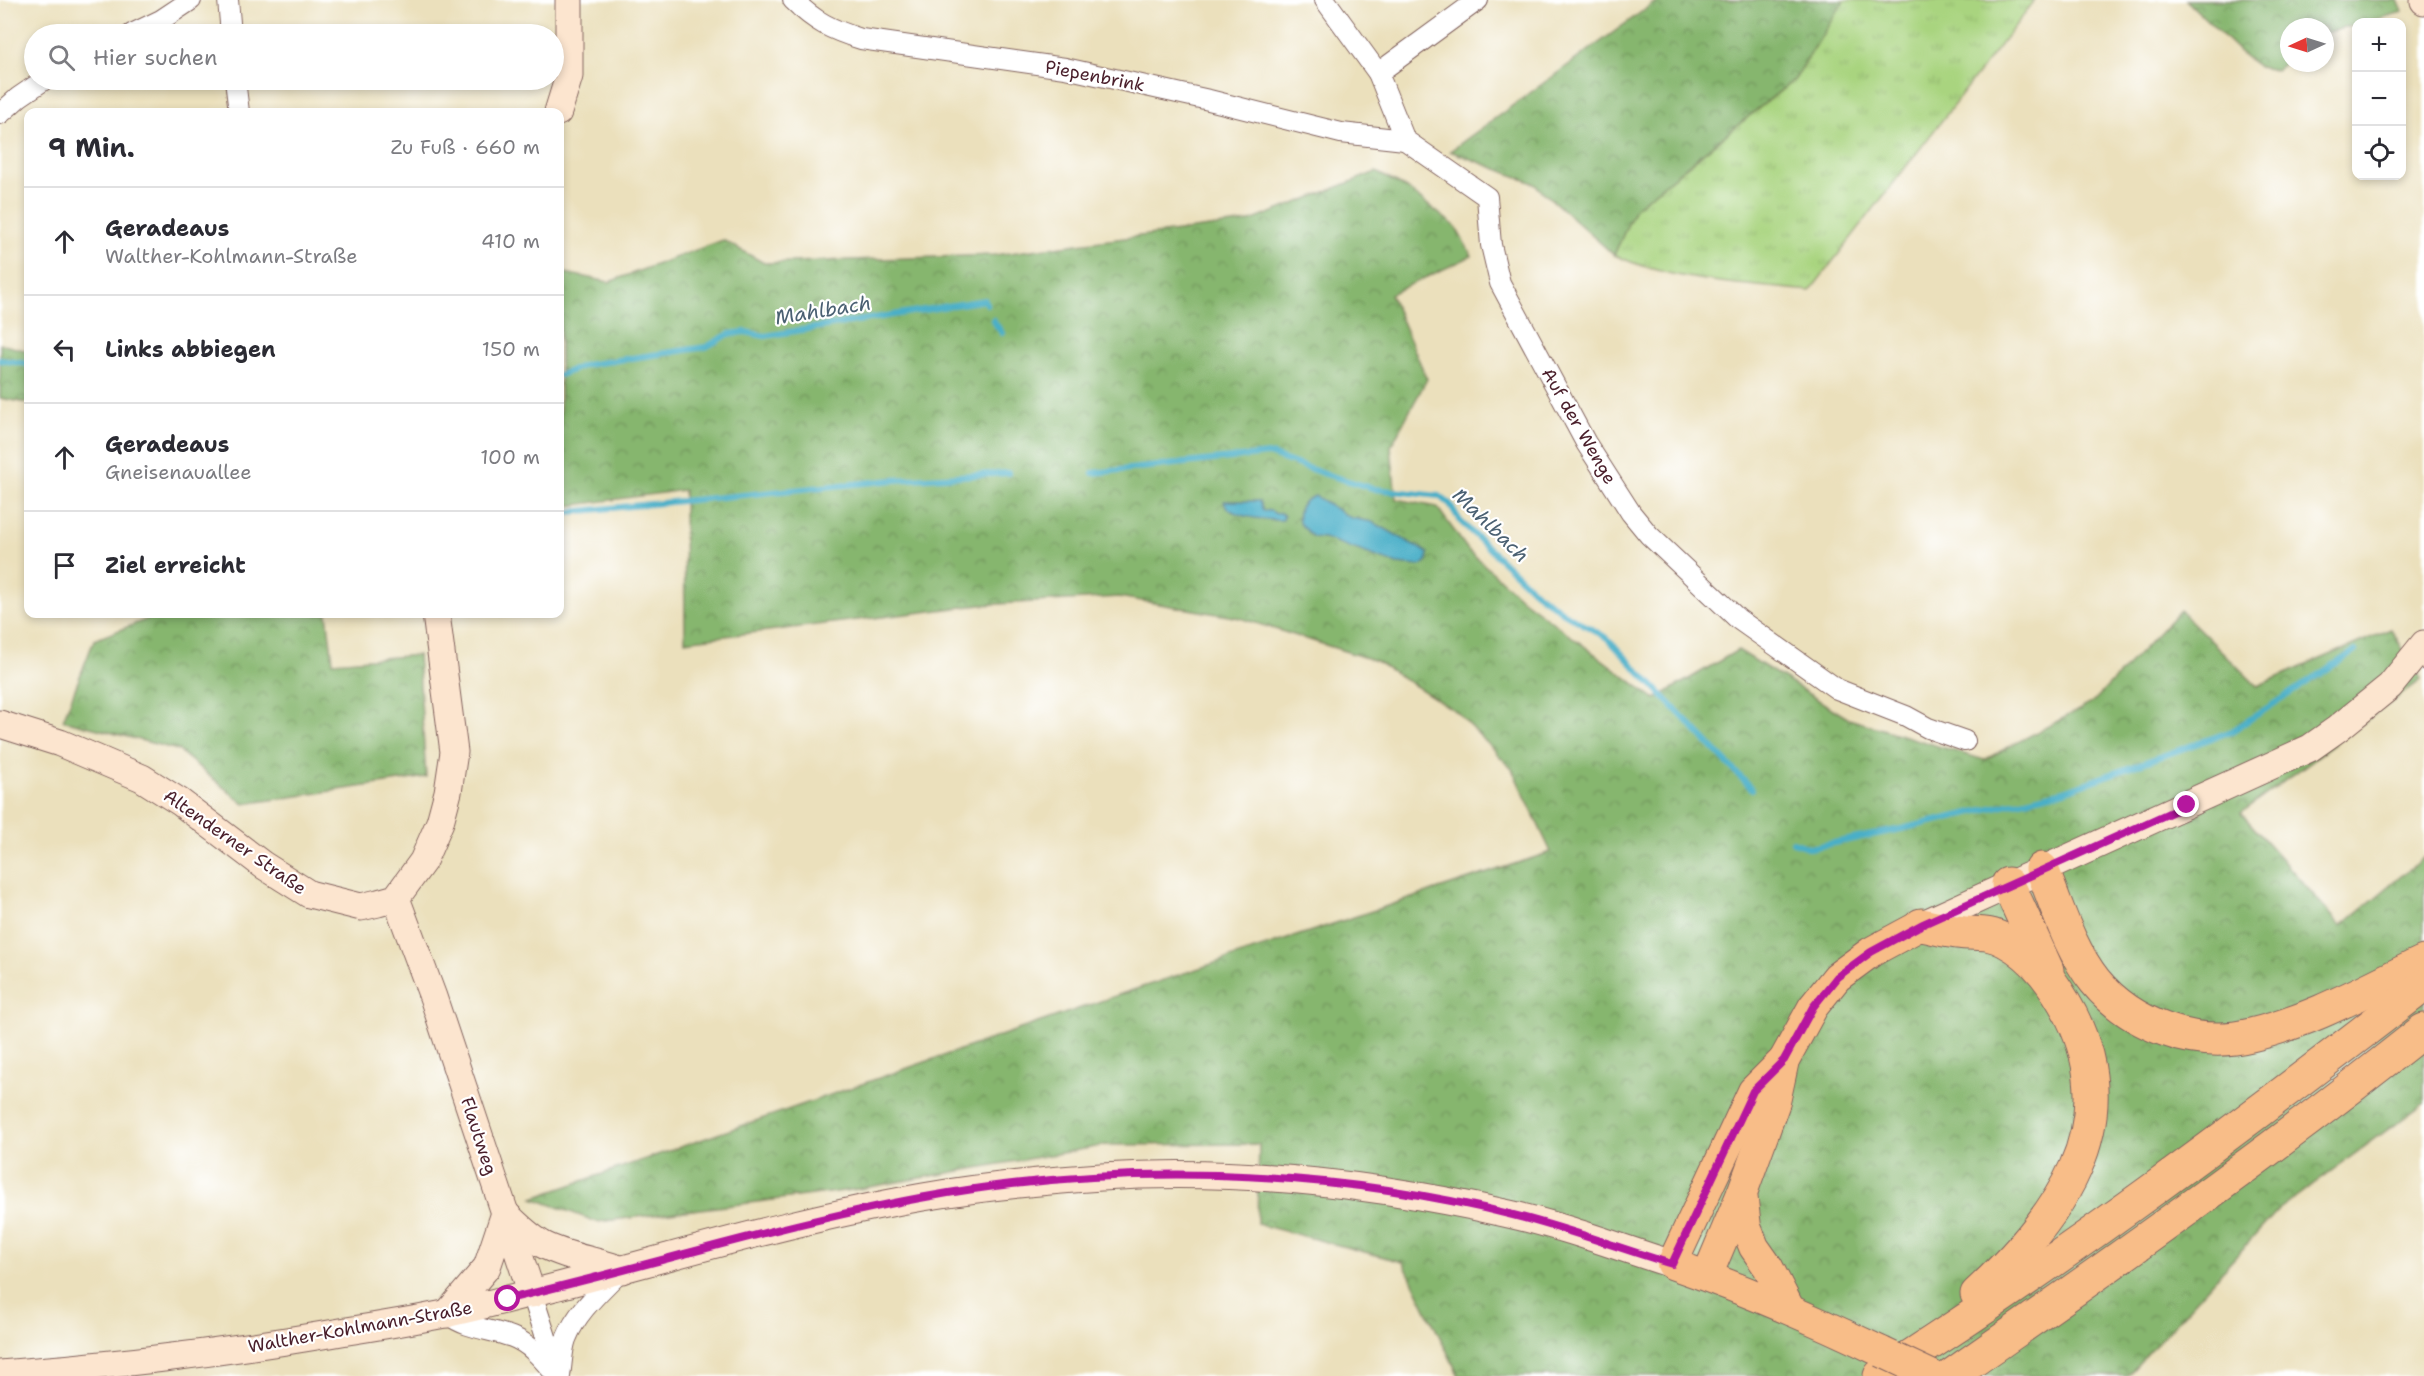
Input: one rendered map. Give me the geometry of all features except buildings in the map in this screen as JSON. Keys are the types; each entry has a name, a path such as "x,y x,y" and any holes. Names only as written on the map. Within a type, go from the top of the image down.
{"highway":[{"path":"2042,869 2077,951 2094,980 2124,1009 2174,1032 2210,1039 2251,1036 2310,1015 2424,962"},
{"path":"1921,1366 2019,1253 2060,1201 2087,1132 2091,1097 2090,1067 2082,1038 2050,978 2008,884"},
{"path":"1921,925 1959,933 1985,933 2005,941 2023,953 2050,978"},
{"path":"1880,1376 1921,1366 2058,1258 2200,1156 2424,985"},
{"path":"1951,1376 2184,1213 2336,1100 2424,1030"}],"main road":[{"path":"559,108 569,76 570,0"},
{"path":"396,898 423,861 440,822 452,772 454,752 437,618"},
{"path":"1672,1264 1753,1091 1784,1060 1813,1007 1837,977 1871,952 1921,925 2310,748 2390,686 2424,644"},
{"name":"Altenderner Straße","path":"0,724 60,743 142,778 197,815 263,865 309,894 361,907 396,898"},
{"name":"Flautweg","path":"396,898 433,997 532,1294"},
{"path":"1707,1276 1742,1193 1775,1102 1784,1060"},
{"name":"Walther-Kohlmann-Straße","path":"0,1374 254,1346 447,1314 802,1223 921,1198 1026,1183 1104,1177 1179,1175 1311,1182 1406,1194 1513,1215 1707,1276 1798,1312 1921,1366"},
{"path":"1742,1193 1746,1227 1754,1247 1798,1312"},
{"path":"447,1314 487,1267 505,1213 527,1235 541,1244 622,1270"}],"street":[{"path":"152,24 191,0"},
{"path":"228,0 230,24"},
{"name":"Piepenbrink","path":"793,0 811,17 832,30 861,39 1065,68 1209,100 1341,133 1405,140"},
{"path":"1325,0 1378,73 1405,140"},
{"path":"1378,73 1478,0"},
{"path":"0,114 29,90"},
{"path":"237,90 239,108"},
{"name":"Auf der Wenge","path":"1405,140 1487,197 1500,283 1586,442 1615,490 1649,535 1738,619 1837,689 1906,716 1928,728 1965,741"},
{"path":"559,1376 565,1341 575,1321 587,1305 622,1270"},
{"name":"Flautweg","path":"532,1294 559,1376"},
{"path":"447,1314 460,1323 474,1328 514,1337 534,1349 559,1376"}],"green space":[{"path":"1658,0 1844,0 1795,79 1635,208 1614,255 1533,183 1450,151"},
{"path":"1844,0 2035,0 1810,291 1686,277 1637,264 1614,255 1635,208 1795,79"},
{"path":"2186,0 2398,0 2403,12 2380,18 2352,18 2352,26 2334,31 2334,18 2280,18 2280,67 2276,70 2259,67 2244,56"},
{"path":"1376,172 1406,188 1455,226 1472,256 1390,294 1427,379 1391,446 1396,499 1437,507 1468,550 1523,600 1655,699 1738,650 1849,719 1984,760 2092,703 2180,610 2257,686 2391,629 2421,680 2241,813 2341,926 2424,857 2424,1103 2278,1210 2127,1376 1459,1376 1403,1262 1257,1224 1259,1144 1107,1145 852,1190 597,1222 533,1198 1124,993 1551,852 1512,769 1457,712 1376,661 1240,618 1119,597 980,605 685,641 684,490 564,506 564,273 609,282 723,240 764,263 994,255 1248,222"},
{"path":"0,344 24,350 24,402 0,398"},
{"path":"150,618 328,618 333,662 418,655 426,777 244,804 178,750 63,720 94,640"}],"water":[{"path":"1315,496 1351,518 1373,522 1428,553 1427,561 1420,566 1397,564 1324,538 1313,537 1299,523 1299,513 1303,503"},
{"path":"1224,501 1259,501 1263,510 1276,514 1281,513 1284,516 1283,520 1240,514 1227,507"}],"waterway":[{"name":"Mahlbach","path":"564,373 585,365 706,347 729,334 745,332 765,336 985,300 987,304"},
{"name":"Mahlbach","path":"993,320 1002,333"},
{"name":"Mahlbach","path":"0,360 24,363"},
{"name":"Mahlbach","path":"1093,473 1268,454 1375,489 1439,496 1450,504 1460,521 1534,591 1564,613 1607,638 1752,789"},
{"path":"564,513 894,480 1008,473"},
{"path":"1793,842 1810,848 2064,791 2232,731 2355,651"}],"route":[{"path":"508,1299 802,1223 921,1198 1015,1184 1104,1177 1221,1176 1361,1187 1513,1215 1672,1264 1753,1091 1784,1060 1813,1007 1837,977 1871,952 1921,925 2187,805"}]}
